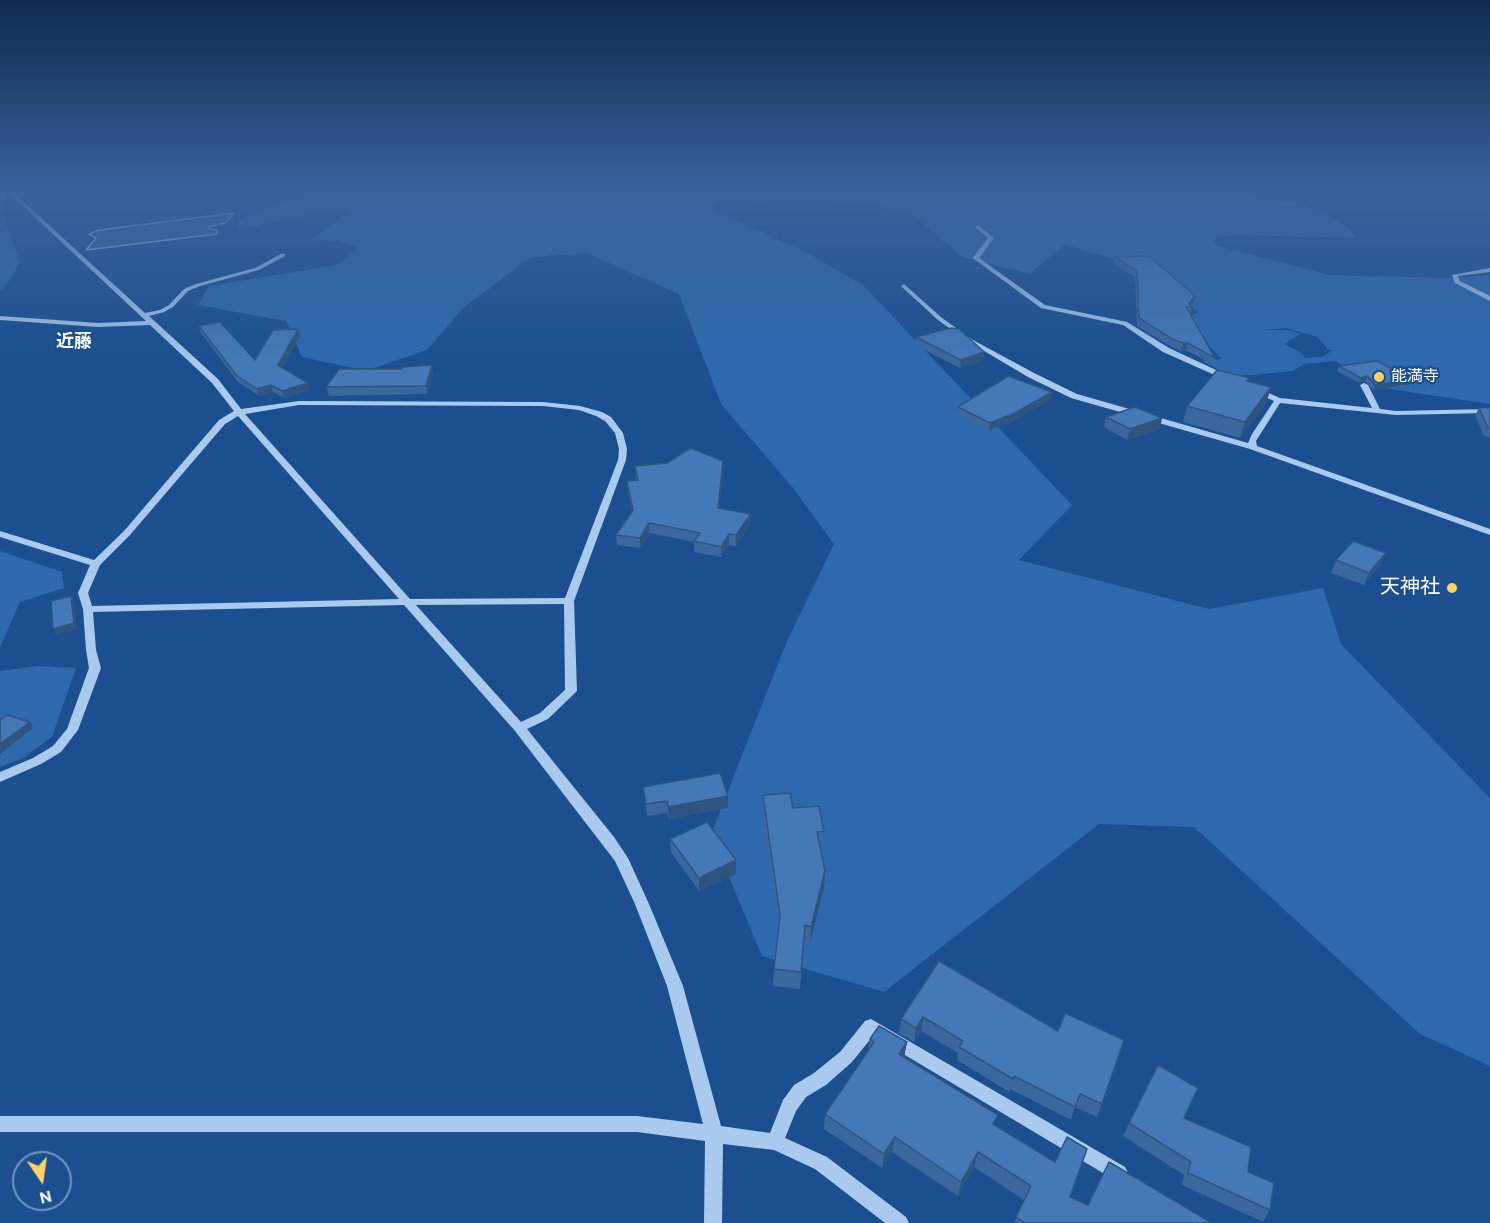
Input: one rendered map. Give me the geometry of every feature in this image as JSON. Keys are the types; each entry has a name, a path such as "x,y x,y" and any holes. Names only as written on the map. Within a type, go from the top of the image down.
{"street":[{"path":"72,250 215,381 239,412 519,728 598,825 621,858 642,903 675,986 714,1134 713,1223"},
{"path":"982,250 976,258 1043,308 1125,323 1166,350 1237,382"},
{"path":"0,318 98,325 147,320 171,306 177,298 198,285 257,269 284,255"},
{"path":"1490,270 1455,275 1457,282 1490,299"},
{"path":"904,286 940,319 971,341 1074,396 1253,447 1490,532"},
{"path":"1364,385 1377,411"},
{"path":"1246,386 1278,400 1396,413 1490,411"},
{"path":"1253,447 1252,441 1278,400"},
{"path":"0,777 37,761 57,749 72,730 95,668 91,650 88,609 83,593 96,564 127,533 205,439 222,422 239,412 299,403 543,404 580,408 599,414 608,419 619,433 623,449 622,460 569,601 571,691 543,716 519,728"},
{"path":"0,534 96,564"},
{"path":"88,609 569,601"},
{"path":"775,1142 789,1106 800,1091 820,1079 846,1058 871,1026 1133,1181"},
{"path":"0,1124 637,1124 775,1142 821,1163 900,1223"}],"shaded area":[{"path":"0,250 16,250 20,263 4,288 0,290"},
{"path":"356,250 801,250 863,285 1072,505 1019,560 1209,609 1323,588 1341,644 1490,798 1490,1066 1420,1034 1194,827 1099,824 884,992 762,956 711,834 787,641 834,544 793,488 721,404 679,294 587,253 531,257 464,307 427,350 366,371 302,357 286,321 198,305 209,286 337,265"},
{"path":"954,250 1058,250 1030,274 962,257"},
{"path":"1082,250 1234,250 1330,275 1451,278 1490,275 1490,404 1383,388 1408,384 1350,369 1335,361 1305,364 1292,371 1228,375 1202,361 1222,359 1210,347 1189,317 1199,312 1114,259","holes":["1286,328 1317,337 1329,350 1333,350 1322,357 1305,358 1300,352 1284,344 1300,334 1288,330 1263,330"]},
{"path":"0,551 62,572 64,588 20,602 0,647"},
{"path":"37,666 76,668 52,737 23,758 0,767 0,671"}],"building":[{"path":"1149,256 1195,296 1189,303 1192,307 1186,307 1215,358 1188,343 1172,339 1139,318 1137,271 1115,257"},
{"path":"220,322 255,360 273,330 298,329 278,365 308,383 282,391 271,385 257,389 236,375 199,326"},
{"path":"951,328 959,329 984,352 961,360 916,337"},
{"path":"1377,361 1411,379 1375,385 1367,376 1361,378 1339,366"},
{"path":"432,365 426,386 326,387 339,369 402,369 402,367"},
{"path":"1217,370 1250,378 1247,381 1271,387 1245,422 1187,406"},
{"path":"1008,376 1052,392 1015,413 990,423 958,407"},
{"path":"1135,407 1162,418 1130,429 1106,417"},
{"path":"1479,407 1490,408 1490,428 1488,428"},
{"path":"691,448 723,461 718,508 751,514 736,535 729,534 721,547 694,541 700,533 649,523 640,538 616,535 633,510 627,481 638,480 635,466 667,463"},
{"path":"1353,541 1386,553 1369,573 1336,560"},
{"path":"71,596 74,623 53,629 51,601"},
{"path":"7,715 30,722 0,744 0,720"},
{"path":"720,773 728,796 668,807 667,801 646,804 643,787"},
{"path":"790,793 793,808 819,806 824,831 817,832 825,871 811,927 805,925 801,972 774,969 780,915 763,795"},
{"path":"707,822 736,860 699,878 670,839"},
{"path":"939,961 1058,1031 1065,1013 1124,1040 1102,1104 1080,1094 1075,1107 1014,1076 1013,1079 959,1047 963,1041 923,1017 916,1028 901,1019"},
{"path":"879,1026 907,1042 899,1054 998,1115 993,1124 1055,1162 1067,1137 1087,1149 1070,1197 1088,1205 1109,1162 1212,1223 1024,1223 1016,1217 1031,1186 978,1152 961,1182 895,1137 884,1154 825,1114 874,1042 870,1039"},
{"path":"1158,1065 1198,1088 1184,1118 1251,1147 1248,1172 1274,1183 1270,1210 1188,1173 1191,1162 1129,1123"}],"place":[{"name":"能満寺","path":"1379,377"},
{"name":"天神社","path":"1452,588"}],"district":[{"name":"近藤","path":"74,342"}]}
